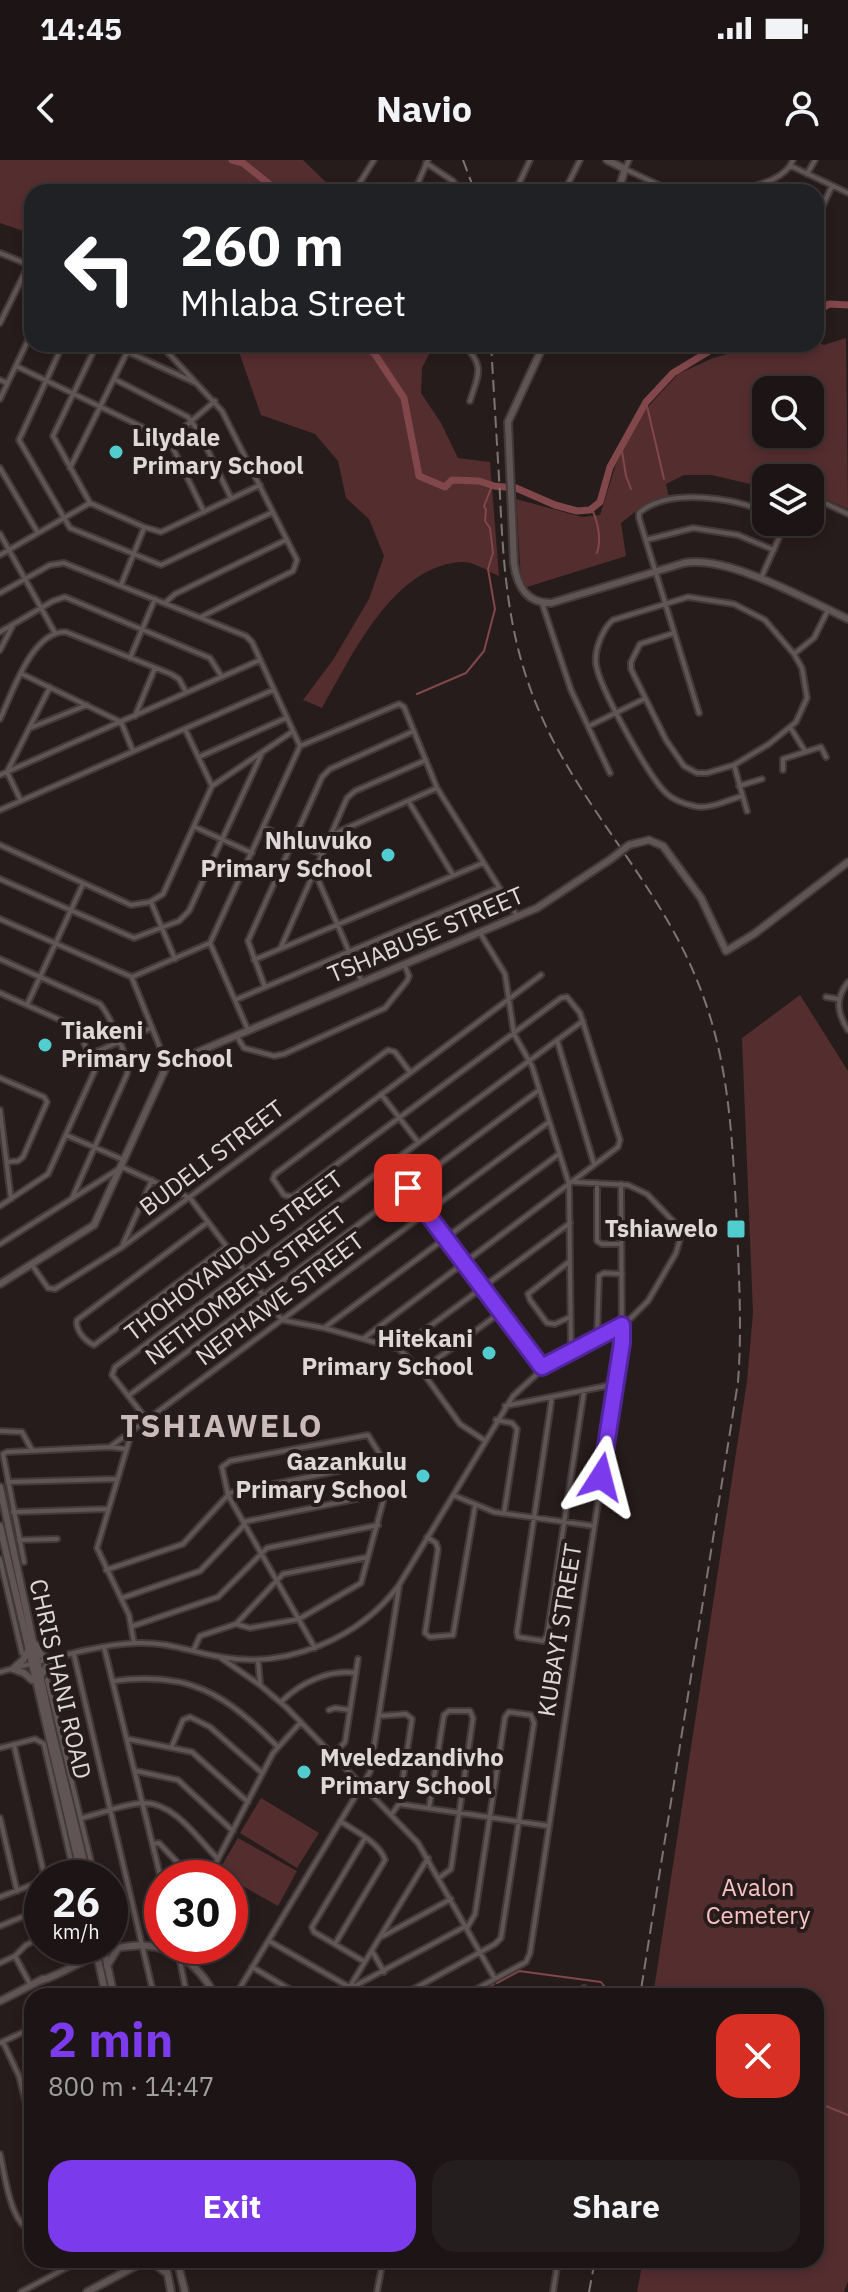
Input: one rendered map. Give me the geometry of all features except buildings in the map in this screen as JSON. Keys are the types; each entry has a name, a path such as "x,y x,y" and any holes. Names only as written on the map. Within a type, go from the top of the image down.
{"street":[{"path":"359,184 374,160"},
{"path":"519,184 530,160"},
{"path":"568,184 580,160"},
{"path":"607,160 657,184"},
{"path":"620,184 629,160"},
{"path":"807,174 815,160"},
{"path":"417,184 427,161 455,184"},
{"path":"759,184 772,180 792,163 807,174 848,193"},
{"path":"824,203 832,186"},
{"path":"0,253 24,263"},
{"path":"0,323 24,277"},
{"path":"0,399 24,349"},
{"path":"59,352 19,440 74,531 164,565 273,512"},
{"path":"93,352 53,436 90,503 144,527 165,531 260,485"},
{"path":"70,468 127,352 199,384"},
{"path":"168,352 215,401 229,422 297,560 293,571 201,617"},
{"path":"470,401 479,371 476,356 472,352"},
{"path":"540,352 509,419 517,582 526,595 542,603 558,602 697,562 730,567 848,619"},
{"path":"16,366 169,440 204,512"},
{"path":"114,379 174,408 191,421 231,498"},
{"path":"0,380 7,383"},
{"path":"169,440 215,401"},
{"path":"0,468 38,533"},
{"path":"699,713 639,513 646,508 688,496 752,507"},
{"path":"0,555 90,503"},
{"path":"824,503 848,514"},
{"path":"121,585 144,527"},
{"path":"646,540 693,528 735,534 774,550"},
{"path":"0,534 55,633"},
{"path":"761,580 780,536"},
{"path":"165,603 175,594 287,540"},
{"path":"0,593 59,562 248,638 300,746"},
{"path":"0,632 41,607 65,597 210,658 222,677"},
{"path":"674,633 640,644 631,669 666,740 684,766 694,773 707,773 734,765 790,727 800,716 807,698 802,668 765,620 734,604 692,597 613,620 607,625 596,652 596,667 640,757 670,797 699,807 742,796"},
{"path":"130,658 155,599"},
{"path":"542,603 571,690 610,773"},
{"path":"794,654 814,638 828,610"},
{"path":"0,650 13,624"},
{"path":"0,719 36,647 55,633 66,632 176,677 186,692"},
{"path":"0,775 260,660"},
{"path":"135,716 155,668"},
{"path":"22,674 121,722 134,752"},
{"path":"7,772 50,687"},
{"path":"0,810 273,690"},
{"path":"589,726 645,698"},
{"path":"132,977 210,943 300,746 399,704 404,707 437,788 517,916"},
{"path":"29,728 87,705"},
{"path":"199,757 286,718"},
{"path":"790,727 805,751"},
{"path":"185,729 212,786"},
{"path":"265,987 248,941 325,773 414,731"},
{"path":"0,845 133,905 150,902 163,894 212,786 292,732"},
{"path":"783,770 783,759 805,751 821,747 826,757"},
{"path":"0,879 134,938 162,929 187,915 262,753"},
{"path":"281,947 345,801 352,793 426,760"},
{"path":"247,762 254,769"},
{"path":"734,765 747,811"},
{"path":"7,772 21,801"},
{"path":"739,786 762,779"},
{"path":"329,836 437,788"},
{"path":"408,801 453,875"},
{"path":"195,827 252,853"},
{"path":"265,828 321,854"},
{"name":"TSHABUSE STREET","path":"167,1065 546,903 629,845 649,840 663,846 701,898 726,951 754,934 848,862"},
{"path":"254,960 483,863"},
{"path":"314,870 362,982"},
{"path":"27,1005 83,884"},
{"path":"235,1000 499,888"},
{"path":"150,902 175,959"},
{"path":"0,919 132,977 167,1065 92,1228 0,1284"},
{"path":"480,933 505,974 514,1034 529,1060 570,1183 571,1350"},
{"path":"210,943 248,1030"},
{"path":"0,959 100,1004 128,1070 72,1198"},
{"path":"236,1035 244,1048 274,1056 284,1054 385,1008 407,981 409,976 404,964"},
{"path":"364,1338 616,1149 620,1140 583,1021 569,998 561,998 292,1197 284,1195 273,1179 276,1171 541,975"},
{"path":"848,982 838,999 840,1016 848,1030"},
{"path":"0,993 76,1026 91,1054 95,1070 48,1174 0,1206"},
{"path":"826,997 838,999"},
{"name":"THOHOYANDOU STREET","path":"147,1420 112,1375 114,1368 583,1021"},
{"path":"91,1054 151,1028"},
{"path":"557,1040 595,1165"},
{"name":"BUDELI STREET","path":"32,1265 52,1290 122,1247 388,1050 395,1052 410,1072"},
{"path":"0,1078 42,1096 47,1102 23,1157 7,1162"},
{"name":"NETHOMBENI STREET","path":"128,1396 539,1090"},
{"path":"381,1094 418,1142"},
{"path":"0,1110 11,1199"},
{"name":"NEPHAWE STREET","path":"110,1447 549,1122"},
{"path":"66,1135 190,1198 282,1320 399,1349 421,1370 460,1424 484,1440"},
{"path":"324,1328 559,1154"},
{"path":"390,1163 542,1367"},
{"path":"0,1244 123,1164"},
{"path":"122,1247 152,1180"},
{"path":"0,1672 104,1647 134,1643 166,1643 219,1657 258,1660 286,1657 315,1648 383,1605 399,1585 505,1406 542,1367 622,1325 640,1310 676,1253 680,1239 675,1223 659,1204 637,1187 570,1183"},
{"path":"597,1183 597,1241 621,1244"},
{"name":"KUBAYI STREET","path":"479,1988 529,1957 616,1384 622,1325 621,1184"},
{"path":"208,1222 77,1320 77,1328 87,1341 94,1345 227,1246"},
{"path":"399,1349 570,1223"},
{"path":"570,1261 530,1291 528,1296 547,1323 555,1324 570,1317"},
{"path":"597,1338 599,1276 604,1273 622,1274"},
{"path":"421,1370 501,1312"},
{"path":"505,1406 616,1384"},
{"path":"552,1397 517,1634 523,1640 546,1639 584,1391"},
{"path":"496,1420 514,1423 517,1429 504,1513"},
{"path":"132,1430 97,1548 133,1626 134,1643"},
{"path":"0,1431 22,1432 32,1450"},
{"path":"106,1570 183,1544 228,1495 377,1463 380,1456 372,1438 364,1434 227,1462 222,1469 228,1495 315,1648"},
{"path":"24,1562 3,1457 7,1452 110,1447 126,1449"},
{"path":"8,1482 117,1479"},
{"name":"CHRIS HANI ROAD","path":"0,1487 34,1664"},
{"path":"122,1598 204,1569 244,1523 380,1494 384,1498 361,1583 299,1619 250,1628 236,1624"},
{"path":"452,1495 475,1506 504,1513 594,1526"},
{"path":"427,1537 436,1543 438,1549 425,1630 430,1637 453,1635 475,1506"},
{"path":"13,1512 108,1509"},
{"path":"133,1626 218,1597 267,1548 378,1525"},
{"name":"CHRIS HANI ROAD","path":"0,1526 25,1652 41,1680 81,1860"},
{"path":"19,1540 57,1539"},
{"path":"194,1649 200,1636 236,1624 283,1574 368,1557"},
{"path":"0,1559 25,1652 22,1663 13,1669"},
{"path":"240,1988 362,1786 371,1766 399,1585"},
{"path":"383,1605 394,1611"},
{"path":"29,1627 38,1650 51,1660"},
{"path":"104,1647 157,1860"},
{"path":"74,1655 152,1988"},
{"path":"219,1657 281,1702 391,1815 428,1858 495,1979"},
{"path":"333,1755 345,1742 358,1659"},
{"path":"51,1660 41,1680 91,1860"},
{"path":"258,1660 260,1685"},
{"path":"13,1669 41,1680"},
{"path":"281,1702 295,1689 316,1680 340,1671 356,1673"},
{"path":"114,1681 156,1678 195,1686 229,1703 277,1746"},
{"path":"329,1710 350,1710"},
{"path":"429,1808 443,1718 449,1711 468,1710 473,1715 451,1869 439,1878"},
{"path":"268,1940 349,1988 466,1927 474,1918 504,1720 509,1712 529,1714 534,1720 501,1938 415,1988"},
{"path":"379,1716 406,1714 412,1719 399,1804 391,1815"},
{"path":"172,1746 183,1720 190,1717 210,1727 262,1773"},
{"path":"81,1818 143,1803 169,1810 218,1859 277,1746 301,1722"},
{"path":"0,1748 35,1739 41,1741 71,1860"},
{"path":"128,1739 172,1746 197,1755 248,1802"},
{"path":"14,1745 41,1860"},
{"path":"135,1771 181,1781 233,1831"},
{"path":"399,1804 549,1826"},
{"path":"0,1818 17,1891"},
{"path":"335,1944 385,1860 382,1852 340,1821"},
{"path":"365,1838 312,1924 314,1932 365,1962"},
{"path":"153,1844 159,1843 175,1860"},
{"path":"349,1988 428,1858"},
{"path":"0,1897 24,1888"},
{"path":"381,1937 451,1899"},
{"path":"0,1926 24,1916"},
{"path":"128,1946 142,1944"},
{"path":"0,1963 15,1956 24,1947"},
{"path":"372,1951 384,1972"},
{"path":"15,1956 31,1986"},
{"path":"27,1988 78,1964"},
{"path":"89,1964 103,1983"},
{"path":"102,1964 104,1988"},
{"path":"180,1964 185,1988"},
{"path":"189,1964 202,1974 210,1988"},
{"path":"107,1966 112,1988"},
{"path":"252,1967 287,1988"},
{"path":"0,2001 24,1989"},
{"path":"24,2032 2,2042 19,2076 24,2096"},
{"path":"0,2154 16,2213 24,2227"},
{"path":"21,2292 67,2268"},
{"path":"87,2292 133,2268"},
{"path":"161,2268 167,2275"},
{"path":"166,2268 171,2292"},
{"path":"179,2268 185,2292"},
{"path":"377,2292 382,2268"},
{"path":"553,2292 557,2268"}],"green space":[{"path":"0,160 303,160 328,184 24,184 24,231 0,223"},
{"path":"846,338 848,509 824,498 824,464 752,464 752,485 712,475 684,475 666,484 669,498 641,507 621,523 626,556 527,587 521,580 516,499 582,517 600,515 616,464 644,411 678,374 733,352 824,352 824,345"},
{"path":"239,352 430,352 422,368 421,393 441,423 458,458 490,462 499,576 464,562 439,566 416,578 378,616 322,708 303,700 333,660 369,599 384,556 369,519 346,498 338,461 315,434 261,415"},
{"name":"Avalon Cemetery","path":"800,995 848,1071 848,2281 844,2292 637,2292 642,2268 824,2268 824,1988 654,1988 747,1381 753,1313 742,1038"},
{"path":"261,1798 319,1833 297,1868 240,1833"},
{"path":"238,1838 297,1871 278,1906 248,1889 248,1860 225,1860"}],"waterway":[{"path":"232,160 243,163 269,184"},
{"path":"824,307 829,304 848,305"},
{"path":"372,352 404,398 419,476 445,487 452,480 516,488 577,511 590,510 600,502 610,467 646,402 673,373 708,352"},
{"path":"646,402 664,479"},
{"path":"621,445 631,489"},
{"path":"417,694 466,673 484,651 495,609 488,569 493,553 484,506 492,486"},
{"path":"592,509 599,531 597,553"},
{"path":"497,1983 519,1971 601,1982 606,1988"},
{"path":"487,1988 494,1984"},
{"path":"824,2105 848,2115"}],"railway":[{"path":"463,160 472,184"},
{"path":"492,352 505,567 511,615 529,685 559,751 657,902 693,970 717,1041 729,1112 740,1304 738,1382 641,1988"},
{"path":"589,2292 594,2268"}],"place":[{"name":"Lilydale Primary School","path":"116,452"},
{"name":"Nhluvuko Primary School","path":"388,855"},
{"name":"Tiakeni Primary School","path":"45,1045"},
{"name":"Tshiawelo","path":"736,1229"},
{"name":"Hitekani Primary School","path":"489,1353"},
{"name":"Gazankulu Primary School","path":"423,1476"},
{"name":"Mveledzandivho Primary School","path":"304,1772"}],"district":[{"name":"TSHIAWELO","path":"222,1426"}],"route":[{"path":"408,1188 542,1367 622,1325 622,1343 601,1477"}]}
